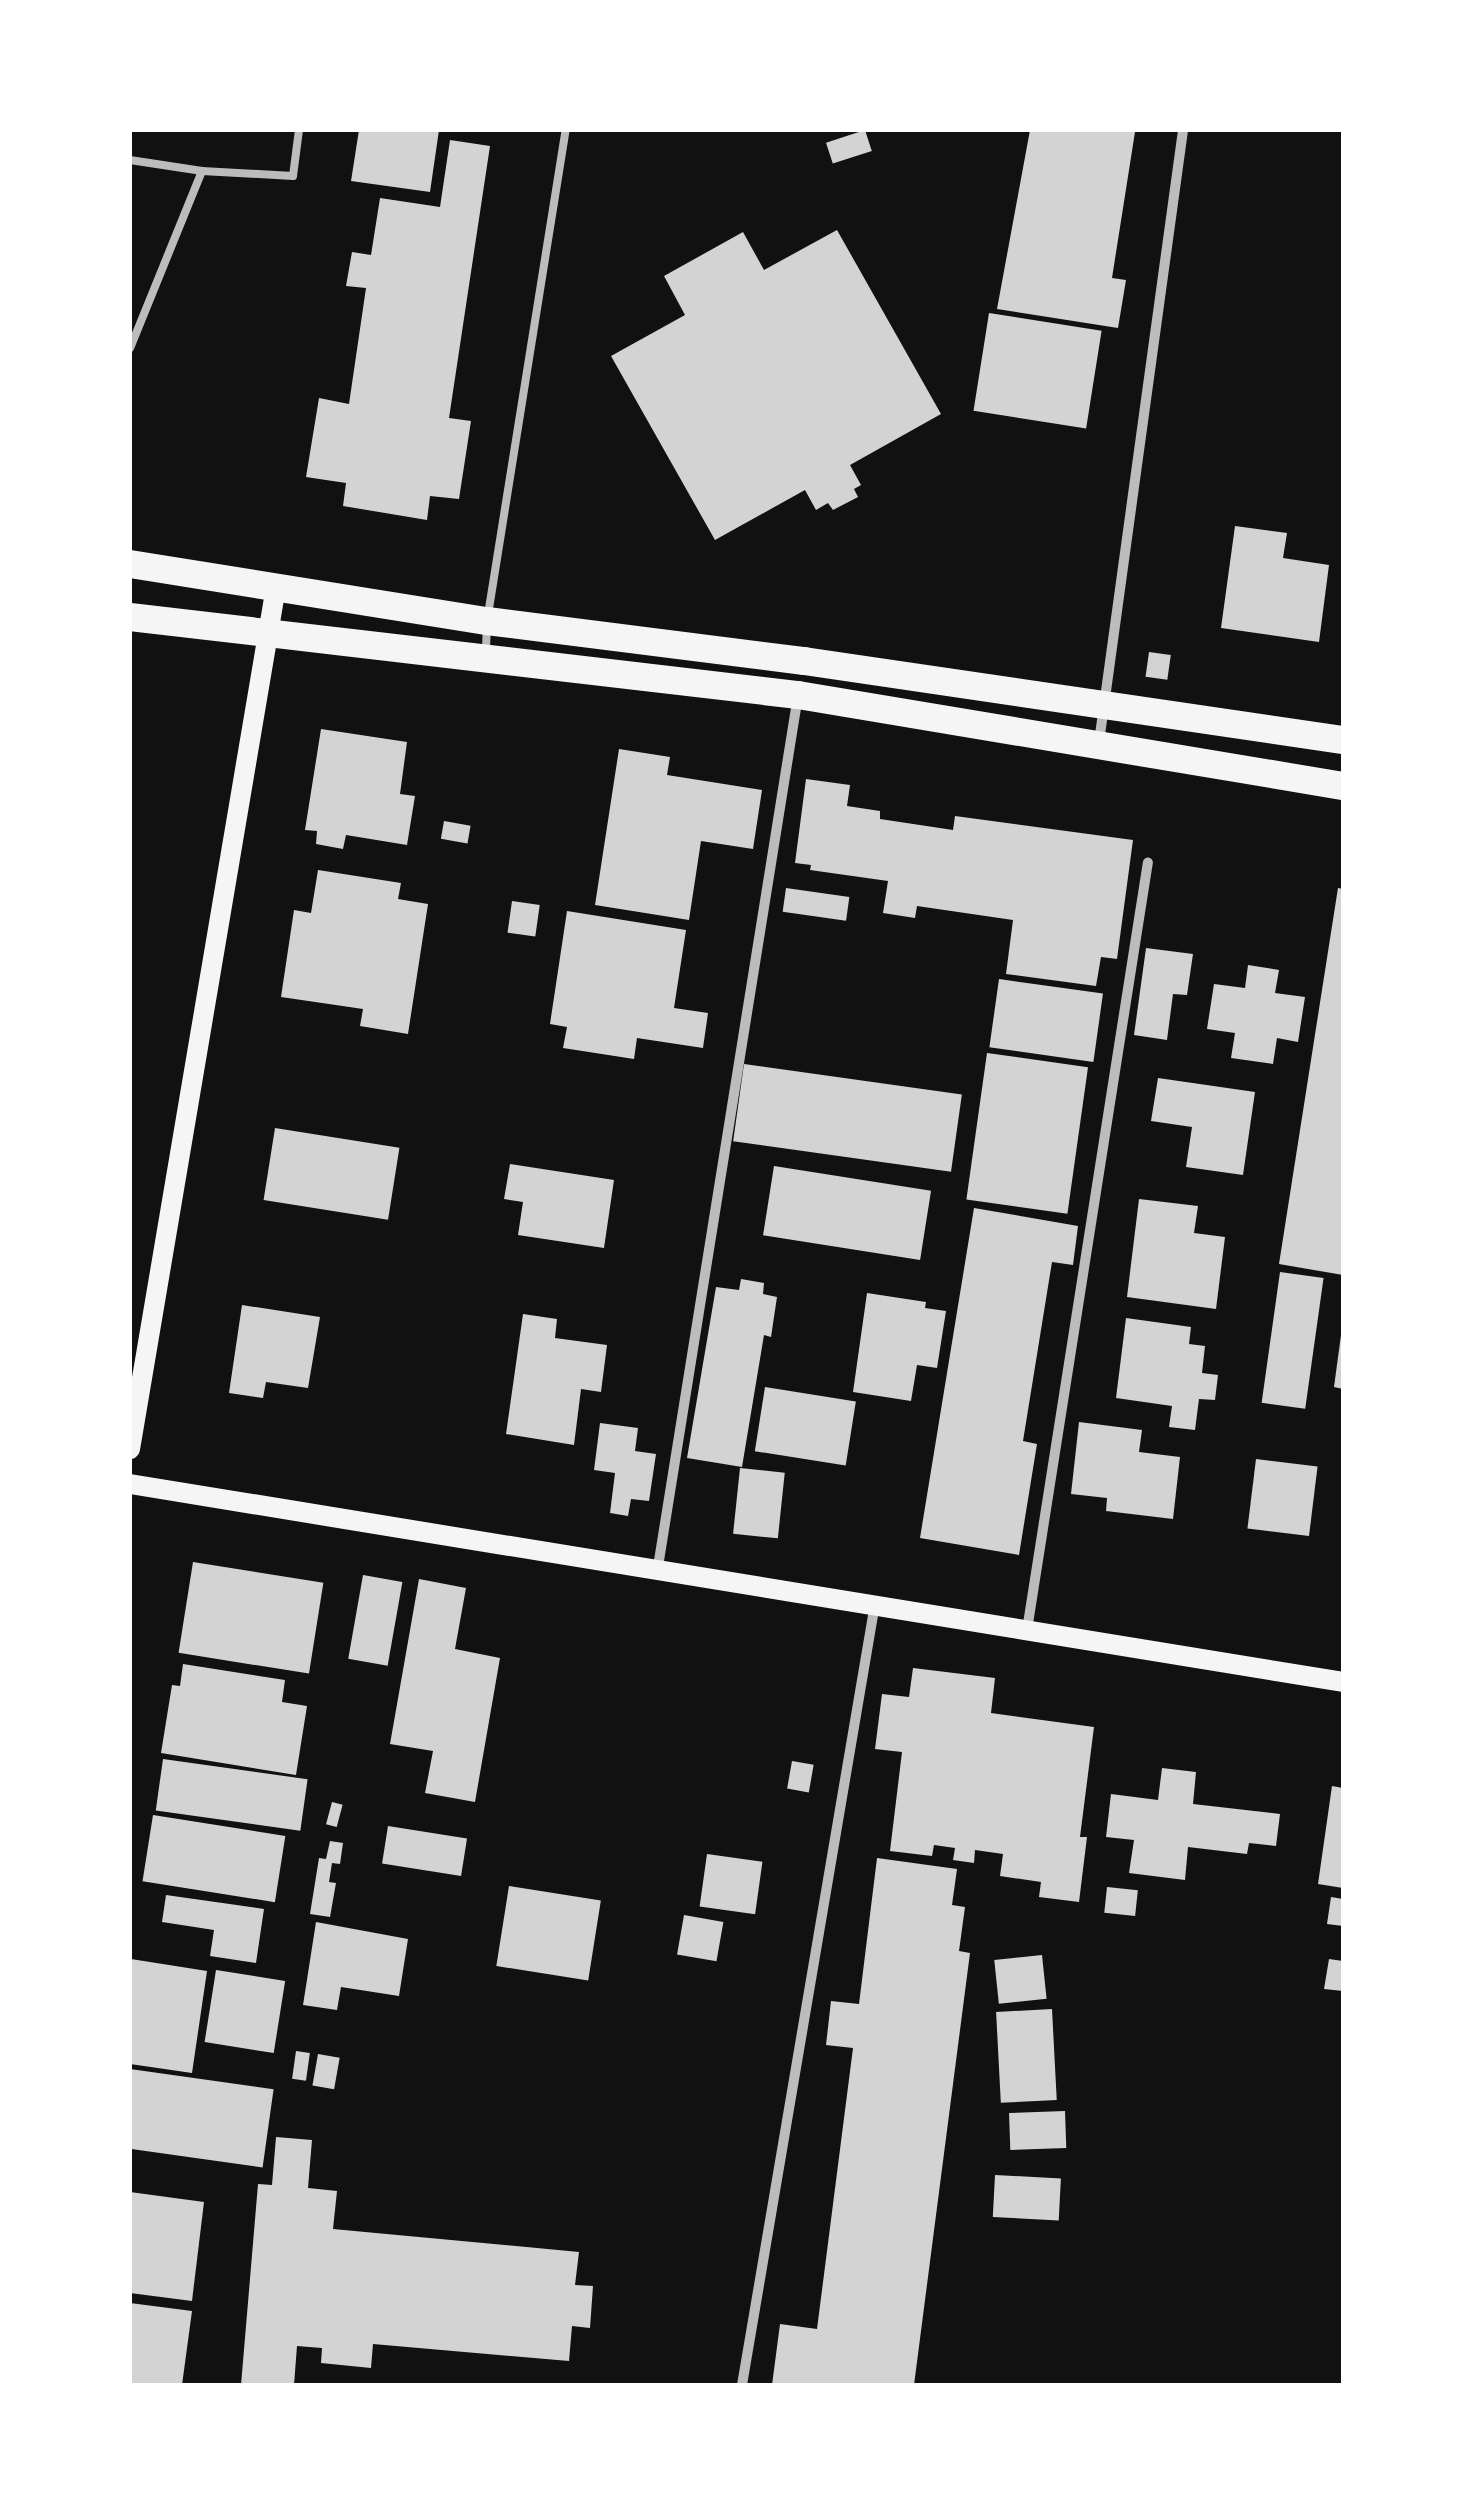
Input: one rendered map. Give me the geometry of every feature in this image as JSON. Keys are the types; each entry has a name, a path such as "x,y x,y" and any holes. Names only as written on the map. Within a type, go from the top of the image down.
{"highway":[{"path":"130,564 487,621 1106,704 1343,740"},
{"path":"130,617 798,696 1343,786"}],"main road":[{"path":"130,1449 276,588"},
{"path":"130,1484 657,1574 875,1604 1343,1682"}],"street":[{"path":"1098,748 1184,130"},
{"path":"657,1574 798,696"},
{"path":"1027,1630 1148,862"},
{"path":"742,2385 875,1604"}],"lane":[{"path":"130,160 202,171 293,176 299,130"},
{"path":"486,660 487,621 566,130"},
{"path":"130,348 202,171"}],"building":[{"path":"359,130 439,130 430,192 351,181"},
{"path":"865,130 872,151 833,164 826,143"},
{"path":"1030,130 1135,132 1112,278 1126,280 1118,328 997,309"},
{"path":"450,140 490,146 449,418 471,421 459,499 430,496 427,520 343,506 346,483 306,477 319,398 349,404 366,288 346,286 352,252 371,255 380,198 440,207"},
{"path":"837,230 941,414 850,465 861,485 854,489 858,497 833,510 828,503 816,510 805,490 715,540 611,356 685,315 664,276 743,232 764,270"},
{"path":"989,313 1102,331 1086,429 974,411"},
{"path":"1235,526 1287,533 1283,558 1329,565 1319,642 1221,628"},
{"path":"1149,652 1171,655 1167,680 1146,677"},
{"path":"321,729 407,742 400,794 415,796 407,845 346,835 343,849 316,844 317,831 305,830"},
{"path":"619,749 670,757 667,775 762,790 753,849 701,841 689,920 595,905"},
{"path":"806,779 850,785 847,806 880,811 880,819 953,830 955,816 1133,840 1117,959 1101,957 1096,986 1006,974 1013,920 917,906 915,918 883,913 888,881 810,870 811,865 795,863"},
{"path":"444,821 471,826 467,843 441,839"},
{"path":"318,870 401,883 398,899 428,904 408,1034 360,1026 363,1009 281,997 294,910 311,913"},
{"path":"786,888 849,897 846,921 783,912"},
{"path":"1338,888 1343,889 1343,1275 1279,1264"},
{"path":"512,901 540,905 535,937 508,933"},
{"path":"567,911 686,930 674,1008 708,1013 703,1048 637,1038 634,1059 563,1048 567,1027 550,1024"},
{"path":"1146,948 1193,954 1187,995 1173,994 1167,1040 1134,1035"},
{"path":"1248,965 1279,970 1275,993 1305,997 1298,1042 1277,1038 1273,1064 1231,1058 1235,1033 1207,1029 1214,984 1245,988"},
{"path":"999,979 1103,994 1093,1062 989,1047"},
{"path":"987,1053 1088,1067 1067,1214 966,1200"},
{"path":"744,1064 962,1095 951,1172 733,1141"},
{"path":"1158,1078 1255,1092 1243,1175 1186,1167 1192,1127 1151,1121"},
{"path":"275,1128 399,1148 388,1220 264,1200"},
{"path":"510,1164 614,1180 604,1248 518,1235 523,1202 504,1199"},
{"path":"774,1166 931,1191 920,1260 763,1235"},
{"path":"1139,1199 1198,1206 1194,1233 1225,1237 1216,1309 1127,1297"},
{"path":"974,1208 1078,1226 1073,1265 1052,1262 1023,1441 1037,1444 1019,1555 920,1538"},
{"path":"1280,1272 1324,1278 1305,1409 1262,1403"},
{"path":"741,1279 764,1283 763,1294 777,1297 771,1337 764,1335 742,1467 687,1458 716,1287 739,1290"},
{"path":"867,1293 926,1302 925,1308 946,1311 937,1368 917,1365 911,1401 853,1392"},
{"path":"242,1305 320,1317 308,1388 266,1382 263,1398 229,1393"},
{"path":"523,1314 557,1319 555,1338 607,1345 601,1392 581,1389 574,1445 506,1434"},
{"path":"1126,1318 1191,1327 1189,1344 1205,1346 1202,1373 1218,1375 1215,1400 1199,1399 1195,1430 1169,1427 1172,1406 1116,1398"},
{"path":"1343,1335 1343,1389 1334,1387"},
{"path":"765,1387 856,1401 846,1466 755,1451"},
{"path":"1079,1422 1142,1430 1139,1452 1180,1457 1173,1519 1106,1511 1107,1498 1071,1494"},
{"path":"600,1423 638,1428 635,1451 656,1454 649,1501 631,1499 628,1516 610,1513 615,1473 594,1470"},
{"path":"1256,1459 1318,1467 1309,1536 1247,1528"},
{"path":"740,1468 785,1473 778,1538 733,1534"},
{"path":"193,1562 323,1583 309,1674 179,1653"},
{"path":"363,1575 402,1582 388,1666 348,1659"},
{"path":"419,1579 466,1588 455,1649 500,1658 475,1802 425,1793 433,1751 390,1744"},
{"path":"183,1664 285,1680 282,1702 307,1706 296,1775 161,1753 172,1685 180,1686"},
{"path":"913,1668 995,1678 991,1713 1094,1727 1080,1837 1087,1837 1079,1902 1039,1897 1041,1882 1000,1876 1003,1854 975,1850 974,1863 953,1860 955,1848 934,1845 932,1856 890,1851 902,1752 875,1749 882,1694 909,1697"},
{"path":"163,1759 308,1779 300,1831 156,1810"},
{"path":"792,1761 814,1765 809,1792 787,1789"},
{"path":"1162,1768 1196,1772 1193,1804 1280,1814 1276,1846 1249,1843 1247,1854 1188,1847 1185,1880 1129,1873 1134,1840 1106,1837 1111,1794 1158,1800"},
{"path":"1332,1786 1343,1788 1343,1888 1318,1884"},
{"path":"332,1802 343,1805 337,1827 326,1824"},
{"path":"153,1815 285,1836 275,1902 143,1881"},
{"path":"388,1826 467,1839 461,1876 382,1864"},
{"path":"330,1841 343,1843 340,1864 332,1863 329,1882 336,1883 330,1917 310,1914 319,1858 326,1859"},
{"path":"707,1854 762,1862 755,1914 700,1906"},
{"path":"877,1858 957,1869 952,1905 965,1907 959,1951 970,1953 914,2385 772,2385 780,2324 817,2329 853,2048 826,2045 831,2001 859,2004"},
{"path":"509,1886 601,1901 588,1981 496,1966"},
{"path":"1107,1887 1138,1890 1135,1916 1104,1913"},
{"path":"166,1895 264,1909 256,1963 210,1956 214,1930 162,1922"},
{"path":"1331,1897 1343,1899 1343,1926 1327,1924"},
{"path":"684,1915 723,1922 716,1961 677,1954"},
{"path":"316,1922 408,1939 399,1996 341,1987 337,2010 303,2005"},
{"path":"1042,1955 1047,1999 999,2004 994,1960"},
{"path":"131,1959 207,1971 192,2073 130,2064"},
{"path":"1329,1959 1343,1961 1343,1991 1324,1989"},
{"path":"216,1970 285,1981 274,2053 205,2042"},
{"path":"1052,2009 1057,2100 1001,2103 996,2012"},
{"path":"296,2051 310,2053 306,2081 292,2079"},
{"path":"318,2054 340,2058 334,2089 312,2086"},
{"path":"130,2069 274,2089 263,2167 130,2149"},
{"path":"1065,2111 1066,2148 1010,2150 1009,2113"},
{"path":"276,2137 312,2140 308,2188 337,2191 333,2229 579,2252 575,2285 593,2286 590,2328 572,2326 569,2361 373,2344 371,2368 321,2363 322,2348 297,2346 294,2385 241,2385 258,2184 272,2185"},
{"path":"995,2175 1061,2178 1059,2220 993,2217"},
{"path":"130,2192 204,2202 192,2301 130,2293"},
{"path":"130,2303 192,2311 182,2385 130,2385"}]}
